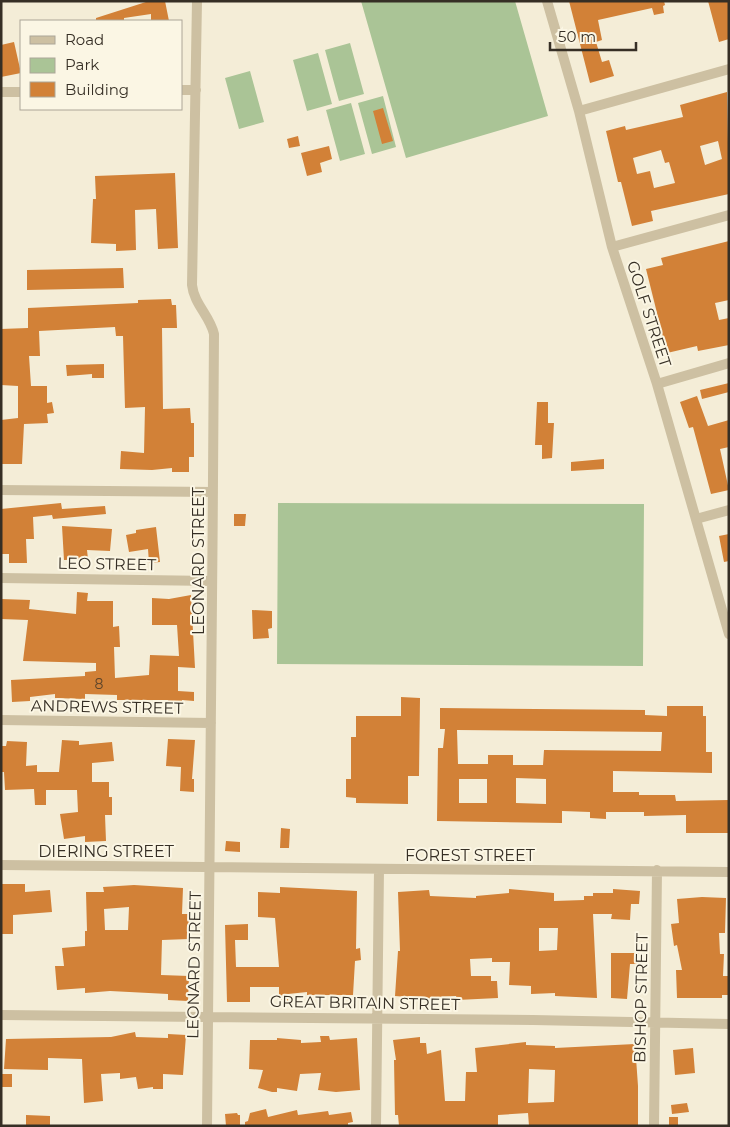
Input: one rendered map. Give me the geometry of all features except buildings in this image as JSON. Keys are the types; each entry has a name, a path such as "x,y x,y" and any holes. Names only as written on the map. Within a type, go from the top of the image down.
{"street":[{"name":"LEONARD STREET","path":"197,1 192,285 195,300 212,326 214,334 211,867 207,1126"},
{"name":"GOLF STREET","path":"548,1 579,111 612,247 657,384 729,634"},
{"path":"579,111 729,69"},
{"path":"182,90 196,90"},
{"path":"1,92 20,92"},
{"path":"612,247 729,215"},
{"path":"657,384 729,363"},
{"path":"1,490 212,492"},
{"path":"696,519 729,510"},
{"name":"LEO STREET","path":"1,578 212,581"},
{"name":"ANDREWS STREET","path":"1,720 211,723"},
{"name":"DIERING STREET","path":"1,865 211,867"},
{"name":"FOREST STREET","path":"211,867 729,872"},
{"path":"376,1126 379,869"},
{"name":"BISHOP STREET","path":"654,1126 657,870"},
{"name":"GREAT BRITAIN STREET","path":"1,1015 729,1024"}],"green space":[{"path":"361,1 515,1 548,116 406,158"},
{"path":"350,43 364,94 339,101 325,50"},
{"path":"318,53 332,104 307,111 293,60"},
{"path":"250,71 264,122 239,129 225,78"},
{"path":"383,96 396,147 372,154 358,103"},
{"path":"351,103 365,154 340,161 326,110"},
{"path":"278,503 644,504 643,666 277,664"}]}
